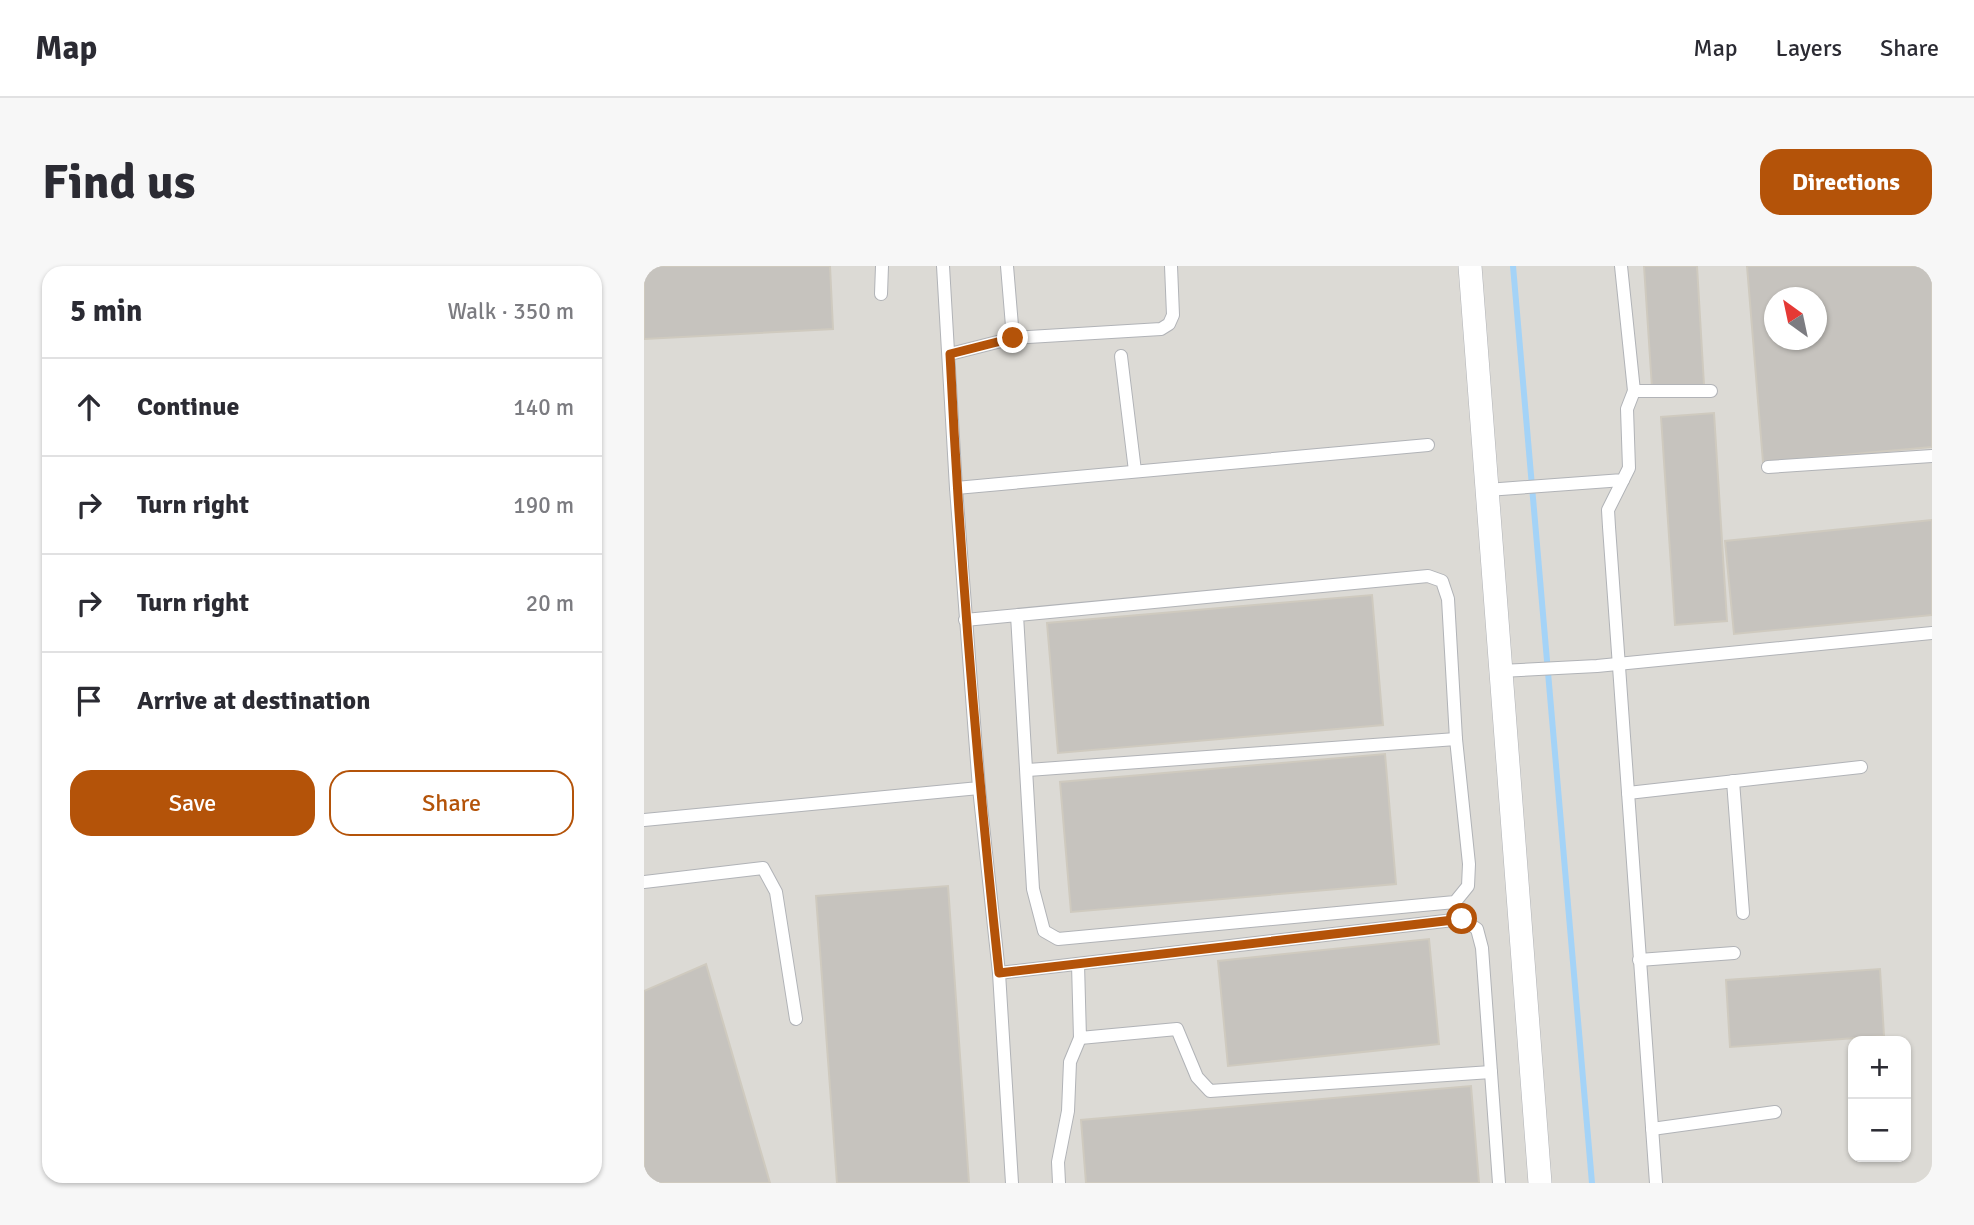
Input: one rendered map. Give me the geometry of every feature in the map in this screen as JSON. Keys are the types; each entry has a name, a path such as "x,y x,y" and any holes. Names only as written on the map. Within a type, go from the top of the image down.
{"street":[{"path":"1470,266 1539,1183"}],"lane":[{"path":"881,294 882,266"},
{"path":"943,266 965,620 979,788 999,973 1013,1183"},
{"path":"1007,266 1013,338"},
{"path":"950,354 1013,338 1161,328 1169,324 1173,315 1171,266"},
{"path":"1621,266 1634,391 1627,409 1629,468 1608,510 1656,1183"},
{"path":"1121,356 1135,471"},
{"path":"1634,391 1710,391"},
{"path":"956,488 1428,444"},
{"path":"1768,467 1932,456"},
{"path":"1487,490 1623,480"},
{"path":"965,620 1017,615 1428,576 1442,581 1448,599 1456,739 1469,864 1468,886 1455,902 1058,939 1044,930 1033,889 1017,615"},
{"path":"1500,671 1597,666 1932,633"},
{"path":"1028,770 1456,739"},
{"path":"1628,793 1861,767"},
{"path":"1732,781 1743,913"},
{"path":"644,820 979,788"},
{"path":"644,883 764,868 776,892 796,1019"},
{"path":"999,973 1462,919 1477,929 1482,948 1499,1183"},
{"path":"1639,960 1734,953"},
{"path":"1059,1183 1058,1162 1068,1111 1070,1062 1080,1038 1078,964"},
{"path":"1080,1038 1177,1029 1197,1077 1210,1091 1491,1072"},
{"path":"1652,1129 1775,1112"}],"shaded area":[{"path":"644,266 1932,266 1932,1183 644,1183"}],"building":[{"path":"644,266 830,266 833,329 644,339"},
{"path":"1644,266 1697,266 1704,385 1652,388"},
{"path":"1747,266 1932,266 1932,447 1763,462"},
{"path":"1714,413 1727,621 1675,625 1661,417"},
{"path":"1932,520 1932,615 1734,634 1725,541"},
{"path":"1372,595 1383,725 1058,753 1047,623"},
{"path":"1385,754 1396,884 1071,912 1060,782"},
{"path":"948,886 969,1183 837,1183 816,896"},
{"path":"1429,939 1439,1044 1228,1066 1218,961"},
{"path":"706,964 770,1183 644,1183 644,991"},
{"path":"1880,969 1884,1036 1848,1036 1848,1039 1730,1047 1726,980"},
{"path":"1471,1086 1479,1183 1086,1183 1081,1120"}],"waterway":[{"path":"1513,266 1592,1183"}],"route":[{"path":"1013,338 950,354 965,620 979,788 999,973 1462,919"}]}
